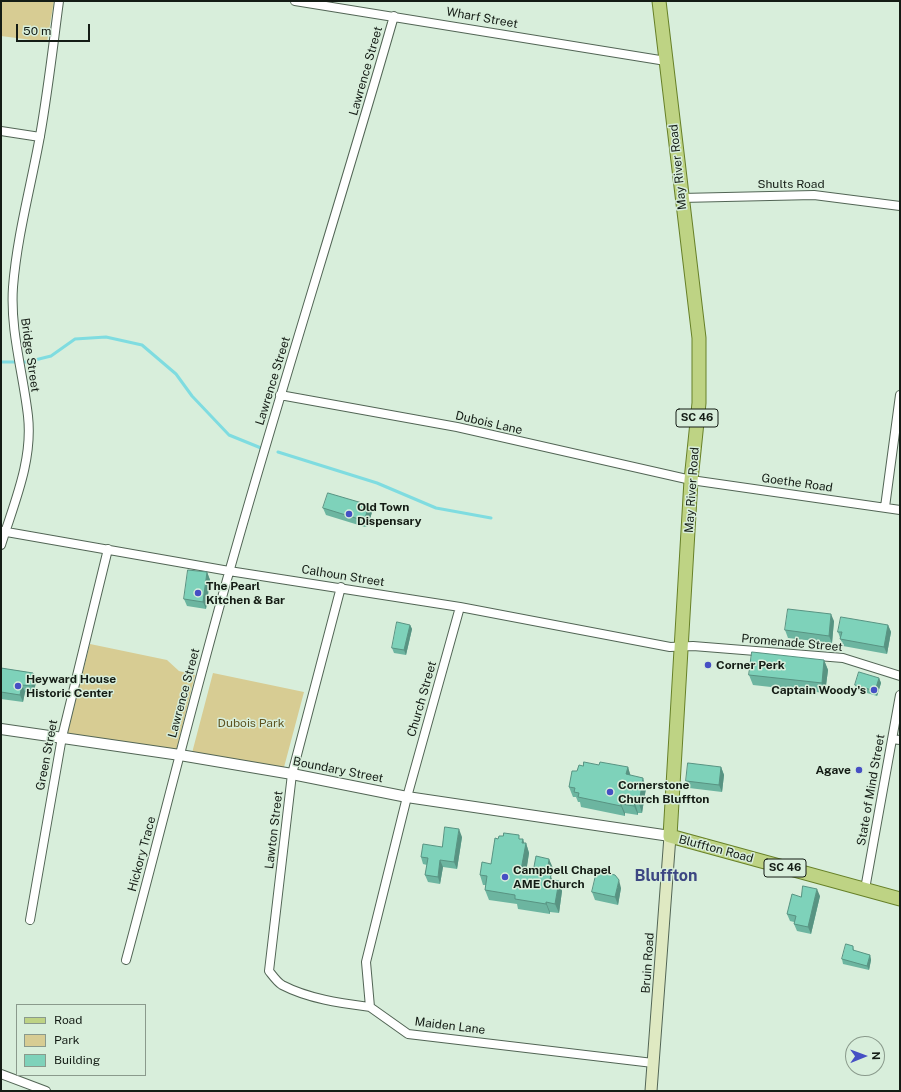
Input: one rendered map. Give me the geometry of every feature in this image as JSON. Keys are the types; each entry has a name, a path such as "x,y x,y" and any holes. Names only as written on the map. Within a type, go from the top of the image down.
{"main road":[{"name":"May River Road","path":"659,1 698,338 699,403 691,480 670,836"},
{"name":"Bluffton Road","path":"670,836 900,899"},
{"name":"Bruin Road","path":"651,1091 670,836"}],"street":[{"name":"Bridge Street","path":"1,545 3,532 20,486 27,456 28,416 15,342 12,302 13,285 24,214 40,137 59,1"},
{"name":"Wharf Street","path":"294,1 666,61"},
{"name":"Lawrence Street","path":"180,755 229,571 280,395 321,265 394,16"},
{"path":"1,131 40,137"},
{"name":"Shults Road","path":"681,198 814,195 900,206"},
{"name":"Dubois Lane","path":"280,395 457,427 691,480"},
{"path":"885,507 896,457 900,395"},
{"name":"Goethe Road","path":"691,480 900,510"},
{"name":"Calhoun Street","path":"3,532 229,571 341,587 460,607 681,647"},
{"name":"Green Street","path":"30,920 62,737 108,549"},
{"name":"Lawton Street","path":"341,587 292,774 269,971 281,984 303,993 328,1001 370,1006"},
{"name":"Church Street","path":"407,797 460,607"},
{"name":"Promenade Street","path":"681,647 693,646 843,658 900,676"},
{"name":"State of Mind Street","path":"865,889 896,740 900,695"},
{"name":"Boundary Street","path":"1,729 180,755 292,774 407,797 670,836"},
{"name":"Hickory Trace","path":"126,960 180,755"},
{"path":"370,1006 366,962 407,797"},
{"name":"Maiden Lane","path":"370,1006 408,1034 653,1063"},
{"path":"1,1074 46,1091"}],"green space":[{"path":"1,1 54,1 47,42 1,36"},
{"path":"90,644 167,660 179,671 195,675 176,751 67,735"},
{"name":"Dubois Park","path":"213,673 304,692 283,771 192,753"}],"building":[{"path":"328,493 369,505 365,518 362,520 323,508"},
{"name":"The Pearl Kitchen & Bar","path":"188,570 207,572 203,602 184,599"},
{"path":"788,609 831,614 829,636 785,630"},
{"path":"841,617 888,625 884,647 840,639 842,632 838,632"},
{"path":"397,622 410,625 404,650 392,648"},
{"path":"752,652 824,660 822,683 749,675"},
{"path":"1,668 33,673 32,686 22,685 20,695 1,692"},
{"path":"859,672 879,678 875,691 855,685"},
{"name":"Cornerstone Church Bluffton","path":"584,762 599,765 600,762 628,767 626,774 643,778 639,804 635,803 634,806 621,804 621,806 578,797 579,793 574,792 575,788 569,787 572,771 577,771 579,765 583,766"},
{"path":"688,763 721,767 719,785 686,781"},
{"path":"445,827 459,829 454,862 440,860 438,877 425,875 428,858 421,857 423,844 442,847"},
{"name":"Campbell Chapel AME Church","path":"504,833 519,835 519,839 523,839 522,843 526,843 521,870 533,872 536,856 549,859 547,874 551,875 550,879 559,881 555,904 515,899 515,895 485,890 487,876 480,875 482,862 491,864 495,838 498,839 499,836 503,836"},
{"path":"597,871 615,875 619,880 615,897 592,892"},
{"path":"803,886 817,889 808,927 794,924 796,916 787,914 792,894 801,897"},
{"path":"846,944 853,946 853,950 870,955 867,966 842,959"}],"waterway":[{"path":"1,362 27,362 51,356 75,339 106,337 142,345 176,374 192,396 229,435 261,448"},
{"path":"278,452 377,483 436,508 491,518"}],"place":[{"name":"Old Town Dispensary","path":"349,514"},
{"name":"The Pearl Kitchen & Bar","path":"198,593"},
{"name":"Corner Perk","path":"708,665"},
{"name":"Heyward House Historic Center","path":"18,686"},
{"name":"Captain Woody's","path":"874,690"},
{"name":"Agave","path":"859,770"},
{"name":"Cornerstone Church Bluffton","path":"610,792"},
{"name":"Campbell Chapel AME Church","path":"505,877"}],"district":[{"name":"Bluffton","path":"666,876"}]}
